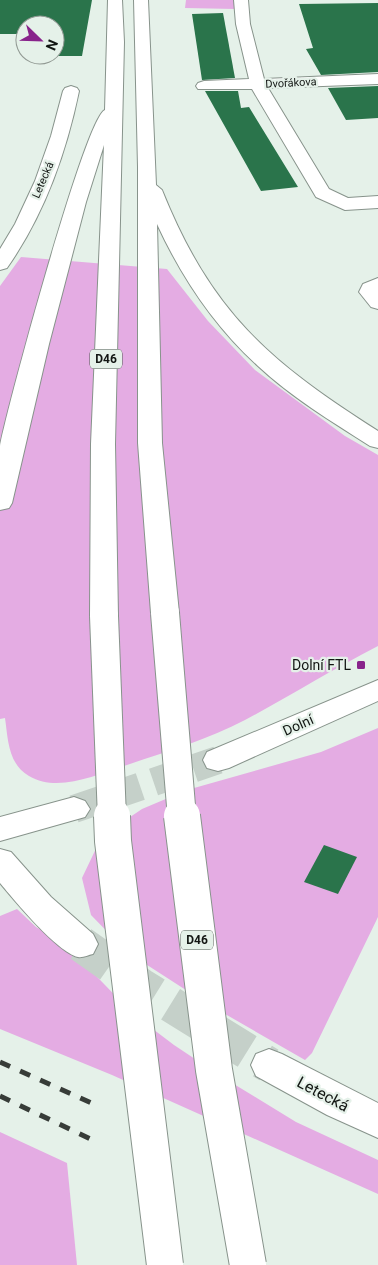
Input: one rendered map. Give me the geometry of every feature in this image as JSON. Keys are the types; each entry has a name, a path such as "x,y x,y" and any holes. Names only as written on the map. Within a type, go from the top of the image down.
{"main road":[{"name":"D46","path":"116,0 103,444 104,616 113,841 165,1265"},
{"name":"D46","path":"141,0 147,167 150,443 182,821 214,1070 248,1265"},
{"path":"241,0 243,24 258,85 322,193 345,204 378,202"},
{"name":"Dvořákova","path":"204,86 378,79"},
{"name":"Letecká","path":"0,264 44,182 61,134 71,92"},
{"path":"0,503 12,441 62,252 92,149 114,102"},
{"path":"147,167 160,207 174,240 200,288 214,305 246,342 289,382 378,441"},
{"path":"378,284 370,288 369,292 378,304"},
{"name":"Dolní","path":"218,760 378,690"},
{"path":"0,829 26,824 74,809"},
{"path":"0,861 39,906 81,944"},
{"name":"Letecká","path":"269,1065 340,1104 378,1121"}],"shaded area":[{"path":"186,0 236,0 235,9 185,8"},
{"path":"21,257 167,269 208,321 255,370 345,436 378,455 378,646 245,720 216,734 186,745 101,774 64,783 40,781 22,771 10,750 5,718 0,719 0,286"},
{"path":"378,728 378,917 312,1053 305,1060 206,1003 127,952 91,915 82,878 102,836 142,809 187,790 321,752"},
{"path":"17,909 36,927 52,936 76,955 133,1014 174,1045 296,1122 378,1160 378,1194 112,1075 0,1029 0,916"},
{"path":"0,1132 67,1163 77,1265 0,1265"}],"building":[{"path":"0,0 92,0 82,56 65,56 65,15 15,15 15,34 0,34"},
{"path":"378,3 378,72 321,75 306,49 313,48 299,4"},
{"path":"223,13 235,78 202,80 192,14"},
{"path":"378,86 378,118 346,120 328,88"},
{"path":"205,91 238,91 241,108 249,107 298,187 261,191"},
{"path":"324,845 357,857 338,894 304,882"}],"tunnel":[{"path":"74,809 218,760"},
{"path":"81,944 141,986 269,1065"}],"railway":[{"path":"0,1062 96,1105"},
{"path":"0,1096 99,1143"}],"place":[{"name":"Dolní FTL","path":"361,665"}]}
